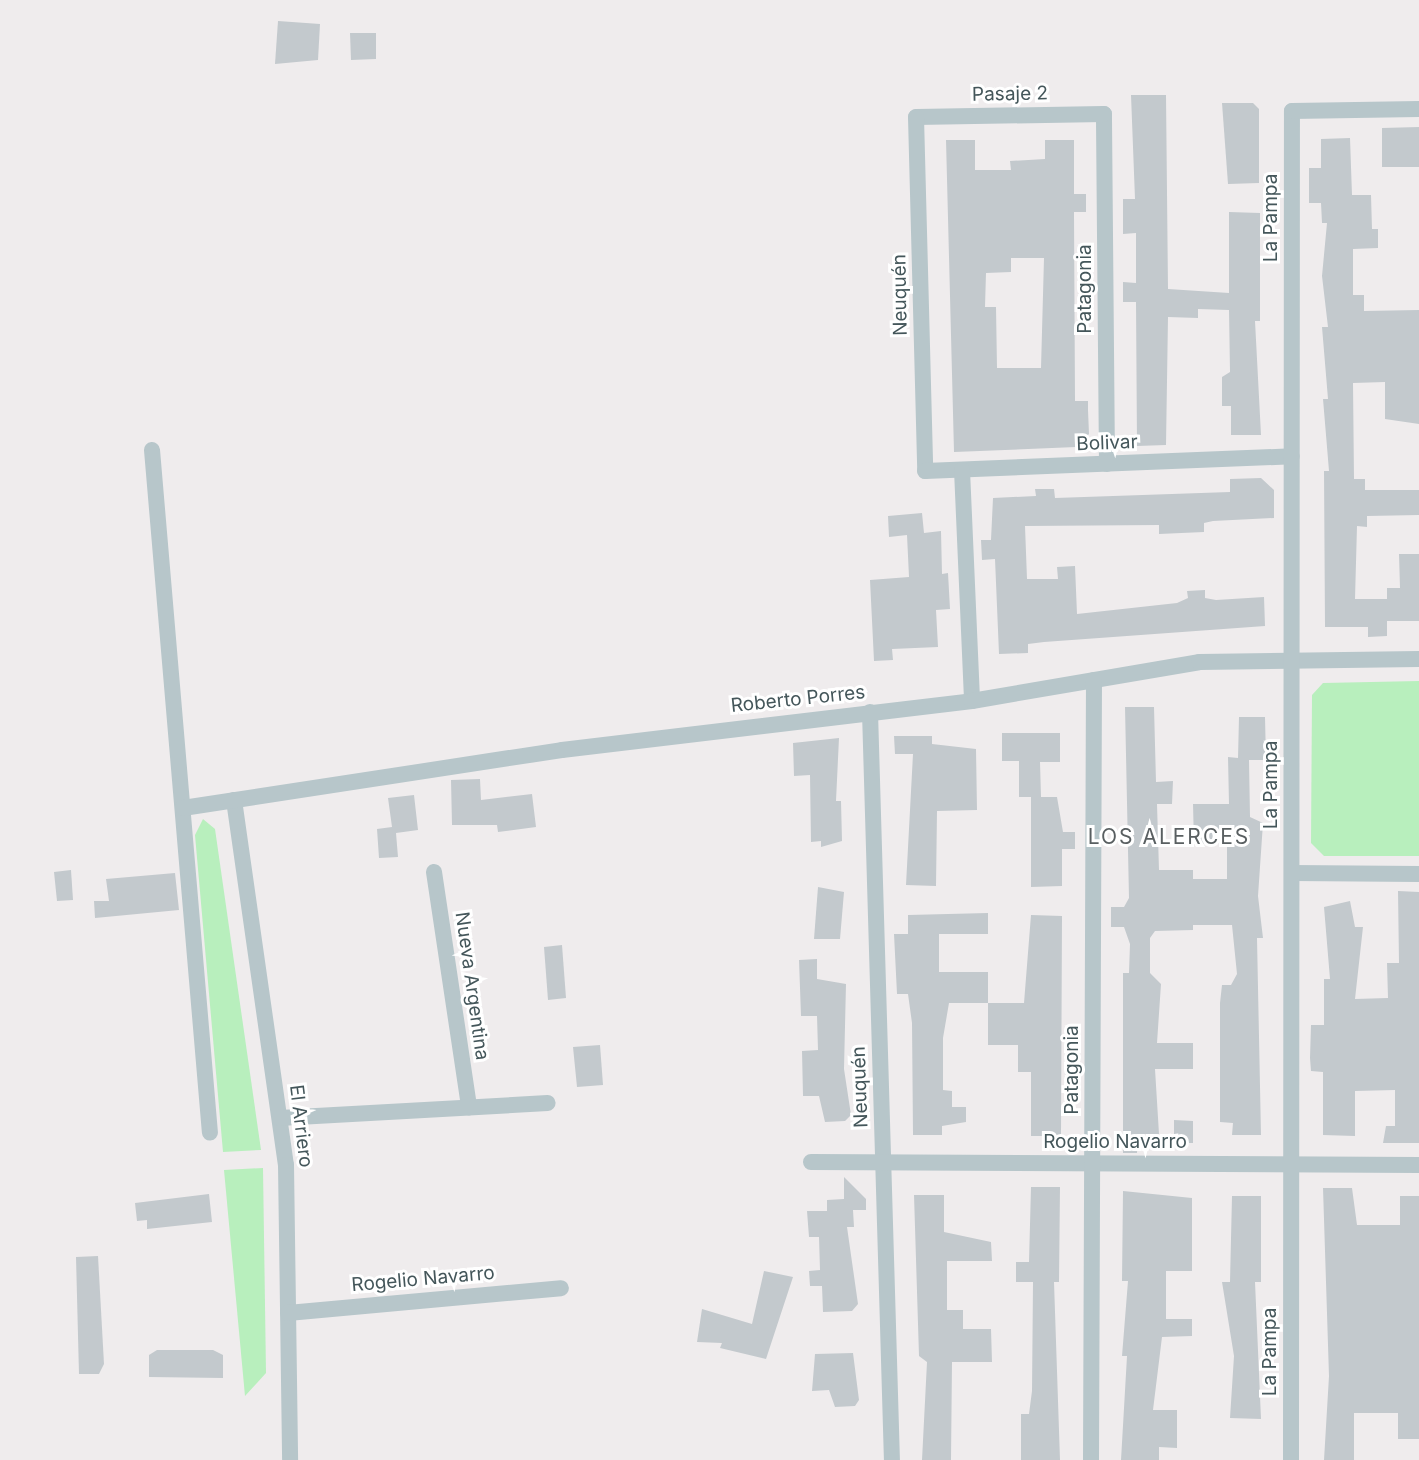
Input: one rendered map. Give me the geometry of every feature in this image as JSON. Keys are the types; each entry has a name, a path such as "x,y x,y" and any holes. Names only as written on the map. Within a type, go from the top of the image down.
{"street":[{"name":"La Pampa","path":"1291,1460 1292,111 1419,109"},
{"name":"Pasaje 2","path":"916,117 1104,114"},
{"name":"Patagonia","path":"1104,114 1107,464"},
{"name":"Neuquén","path":"916,117 925,471"},
{"path":"152,450 211,1133"},
{"name":"Bolivar","path":"925,471 1292,456"},
{"path":"962,470 972,701"},
{"name":"Roberto Porres","path":"183,808 870,712 972,701 1199,662 1419,659"},
{"name":"Patagonia","path":"1091,1460 1094,680"},
{"name":"Neuquén","path":"870,712 892,1460"},
{"name":"El Arriero","path":"234,800 279,1118 288,1313 290,1460"},
{"name":"Nueva Argentina","path":"434,872 469,1107"},
{"path":"1292,873 1419,874"},
{"path":"279,1118 548,1103"},
{"name":"Rogelio Navarro","path":"811,1162 1419,1165"},
{"name":"Rogelio Navarro","path":"288,1313 561,1288"}],"green space":[{"path":"1419,681 1419,856 1324,856 1311,843 1312,695 1323,683"},
{"path":"203,819 215,829 261,1150 223,1152 195,835"},
{"path":"263,1168 266,1373 245,1396 224,1170"}],"building":[{"path":"278,21 320,24 318,60 275,64"},
{"path":"350,33 376,33 376,59 351,60"},
{"path":"1131,95 1166,95 1168,289 1229,293 1229,212 1260,213 1260,321 1255,321 1261,435 1231,435 1231,406 1222,406 1222,377 1230,372 1229,310 1198,309 1198,318 1168,317 1166,445 1137,446 1136,302 1123,302 1123,282 1136,283 1136,233 1123,234 1123,199 1135,199"},
{"path":"1222,103 1253,103 1259,109 1259,183 1228,184"},
{"path":"1419,127 1419,167 1382,167 1382,128"},
{"path":"1350,138 1352,195 1371,195 1372,229 1378,229 1378,248 1353,249 1353,295 1364,295 1364,311 1419,310 1419,424 1385,419 1385,382 1353,383 1354,479 1365,479 1365,490 1419,490 1419,515 1367,516 1367,527 1357,526 1355,599 1387,599 1387,588 1400,588 1399,554 1419,554 1419,621 1387,621 1387,636 1368,637 1368,627 1325,627 1324,471 1329,471 1323,399 1328,399 1322,327 1328,327 1322,276 1327,223 1322,223 1321,203 1309,203 1309,168 1321,168 1321,139"},
{"path":"946,140 975,140 975,170 1011,170 1010,161 1045,159 1045,140 1074,140 1074,194 1086,194 1086,212 1074,212 1075,401 1088,401 1089,434 1076,447 954,452","holes":["1011,258 1044,258 1041,368 997,368 996,307 985,307 986,273 1011,272"]},
{"path":"1261,478 1274,490 1274,518 1213,521 1204,523 1204,532 1159,534 1159,525 1025,526 1027,579 1058,579 1057,567 1075,566 1077,614 1177,603 1188,598 1187,591 1205,590 1205,598 1216,600 1264,597 1265,626 1044,642 1028,644 1028,653 999,654 995,559 982,560 981,540 991,540 993,498 1036,496 1035,489 1054,489 1055,498 1230,492 1230,479"},
{"path":"922,513 924,533 941,531 942,574 948,573 950,609 936,610 938,647 892,649 893,660 874,661 870,580 909,577 907,535 889,537 888,516"},
{"path":"1125,707 1154,707 1156,782 1173,781 1172,804 1157,804 1159,870 1193,870 1193,879 1227,879 1227,843 1194,844 1193,804 1229,804 1228,757 1238,758 1239,717 1265,717 1266,760 1249,760 1250,817 1263,823 1258,896 1263,938 1257,938 1261,1135 1232,1135 1233,1123 1220,1122 1222,985 1231,985 1237,974 1232,925 1193,925 1193,930 1155,931 1150,938 1150,973 1161,984 1157,1043 1193,1043 1193,1069 1155,1069 1159,1134 1138,1134 1137,1153 1123,1153 1123,973 1129,973 1130,944 1124,927 1111,927 1111,907 1124,907 1129,898"},
{"path":"1002,733 1060,733 1060,762 1040,762 1041,797 1057,797 1063,832 1075,832 1075,849 1062,849 1062,886 1031,887 1031,797 1019,797 1019,761 1002,761"},
{"path":"894,736 932,736 932,744 976,749 977,810 937,811 936,886 906,885 913,754 895,754"},
{"path":"839,738 836,801 841,801 842,841 821,847 821,841 811,842 810,775 794,776 793,743"},
{"path":"480,779 481,800 532,794 536,827 498,832 497,825 452,825 451,780"},
{"path":"414,795 418,830 396,833 398,857 379,858 377,829 392,827 388,798"},
{"path":"71,870 73,900 57,901 54,872"},
{"path":"175,873 179,910 95,918 94,901 109,901 106,879"},
{"path":"818,887 844,892 840,939 814,939"},
{"path":"1398,891 1419,892 1419,1143 1383,1143 1386,1126 1395,1126 1395,1090 1355,1091 1355,1136 1323,1135 1323,1072 1311,1071 1310,1058 1311,1025 1324,1025 1324,979 1330,979 1324,907 1350,901 1355,927 1363,927 1355,999 1388,998 1387,963 1399,963"},
{"path":"988,913 988,934 939,934 939,972 988,972 988,1003 949,1003 943,1038 943,1090 952,1091 952,1107 966,1107 966,1122 942,1126 942,1135 913,1135 912,1023 908,994 897,994 894,934 908,934 908,915"},
{"path":"1031,915 1062,916 1061,1136 1031,1136 1031,1072 1018,1072 1018,1045 988,1045 988,1003 1024,1003"},
{"path":"562,945 566,998 548,1000 544,947"},
{"path":"817,959 817,979 846,984 844,1069 851,1115 845,1121 825,1122 819,1096 803,1096 802,1051 818,1050 817,1016 801,1016 799,960"},
{"path":"600,1045 603,1085 577,1087 573,1047"},
{"path":"1174,1120 1193,1121 1193,1143 1174,1143"},
{"path":"844,1177 866,1199 866,1210 853,1210 854,1227 847,1227 858,1304 852,1311 823,1312 822,1286 810,1286 809,1271 820,1270 819,1237 809,1237 807,1211 827,1211 827,1200 844,1199"},
{"path":"1031,1187 1060,1187 1059,1282 1054,1282 1060,1460 1021,1460 1021,1414 1029,1414 1032,1391 1033,1282 1016,1282 1016,1262 1029,1262"},
{"path":"1323,1188 1352,1188 1357,1225 1400,1225 1400,1196 1419,1196 1419,1439 1398,1439 1398,1413 1354,1413 1354,1460 1324,1460 1329,1376"},
{"path":"1123,1191 1192,1198 1192,1271 1166,1271 1166,1319 1192,1319 1192,1336 1162,1337 1153,1410 1177,1410 1177,1448 1159,1447 1159,1460 1121,1460 1127,1356 1122,1356 1128,1281 1122,1281"},
{"path":"209,1194 212,1222 147,1229 147,1220 137,1221 135,1203"},
{"path":"914,1195 944,1195 944,1232 991,1242 992,1261 947,1261 947,1310 963,1310 963,1329 991,1329 992,1362 952,1362 951,1460 922,1460 927,1362 919,1356"},
{"path":"1232,1196 1261,1196 1261,1282 1255,1282 1261,1419 1230,1418 1234,1356 1222,1282 1230,1282"},
{"path":"98,1256 104,1364 99,1374 79,1374 76,1257"},
{"path":"764,1271 793,1277 766,1359 720,1348 722,1343 697,1342 702,1309 752,1324"},
{"path":"157,1350 213,1350 223,1355 223,1378 149,1377 149,1355"},
{"path":"853,1353 859,1400 855,1406 835,1407 829,1390 812,1391 815,1354"}],"district":[{"name":"LOS ALERCES","path":"1169,837"}]}
